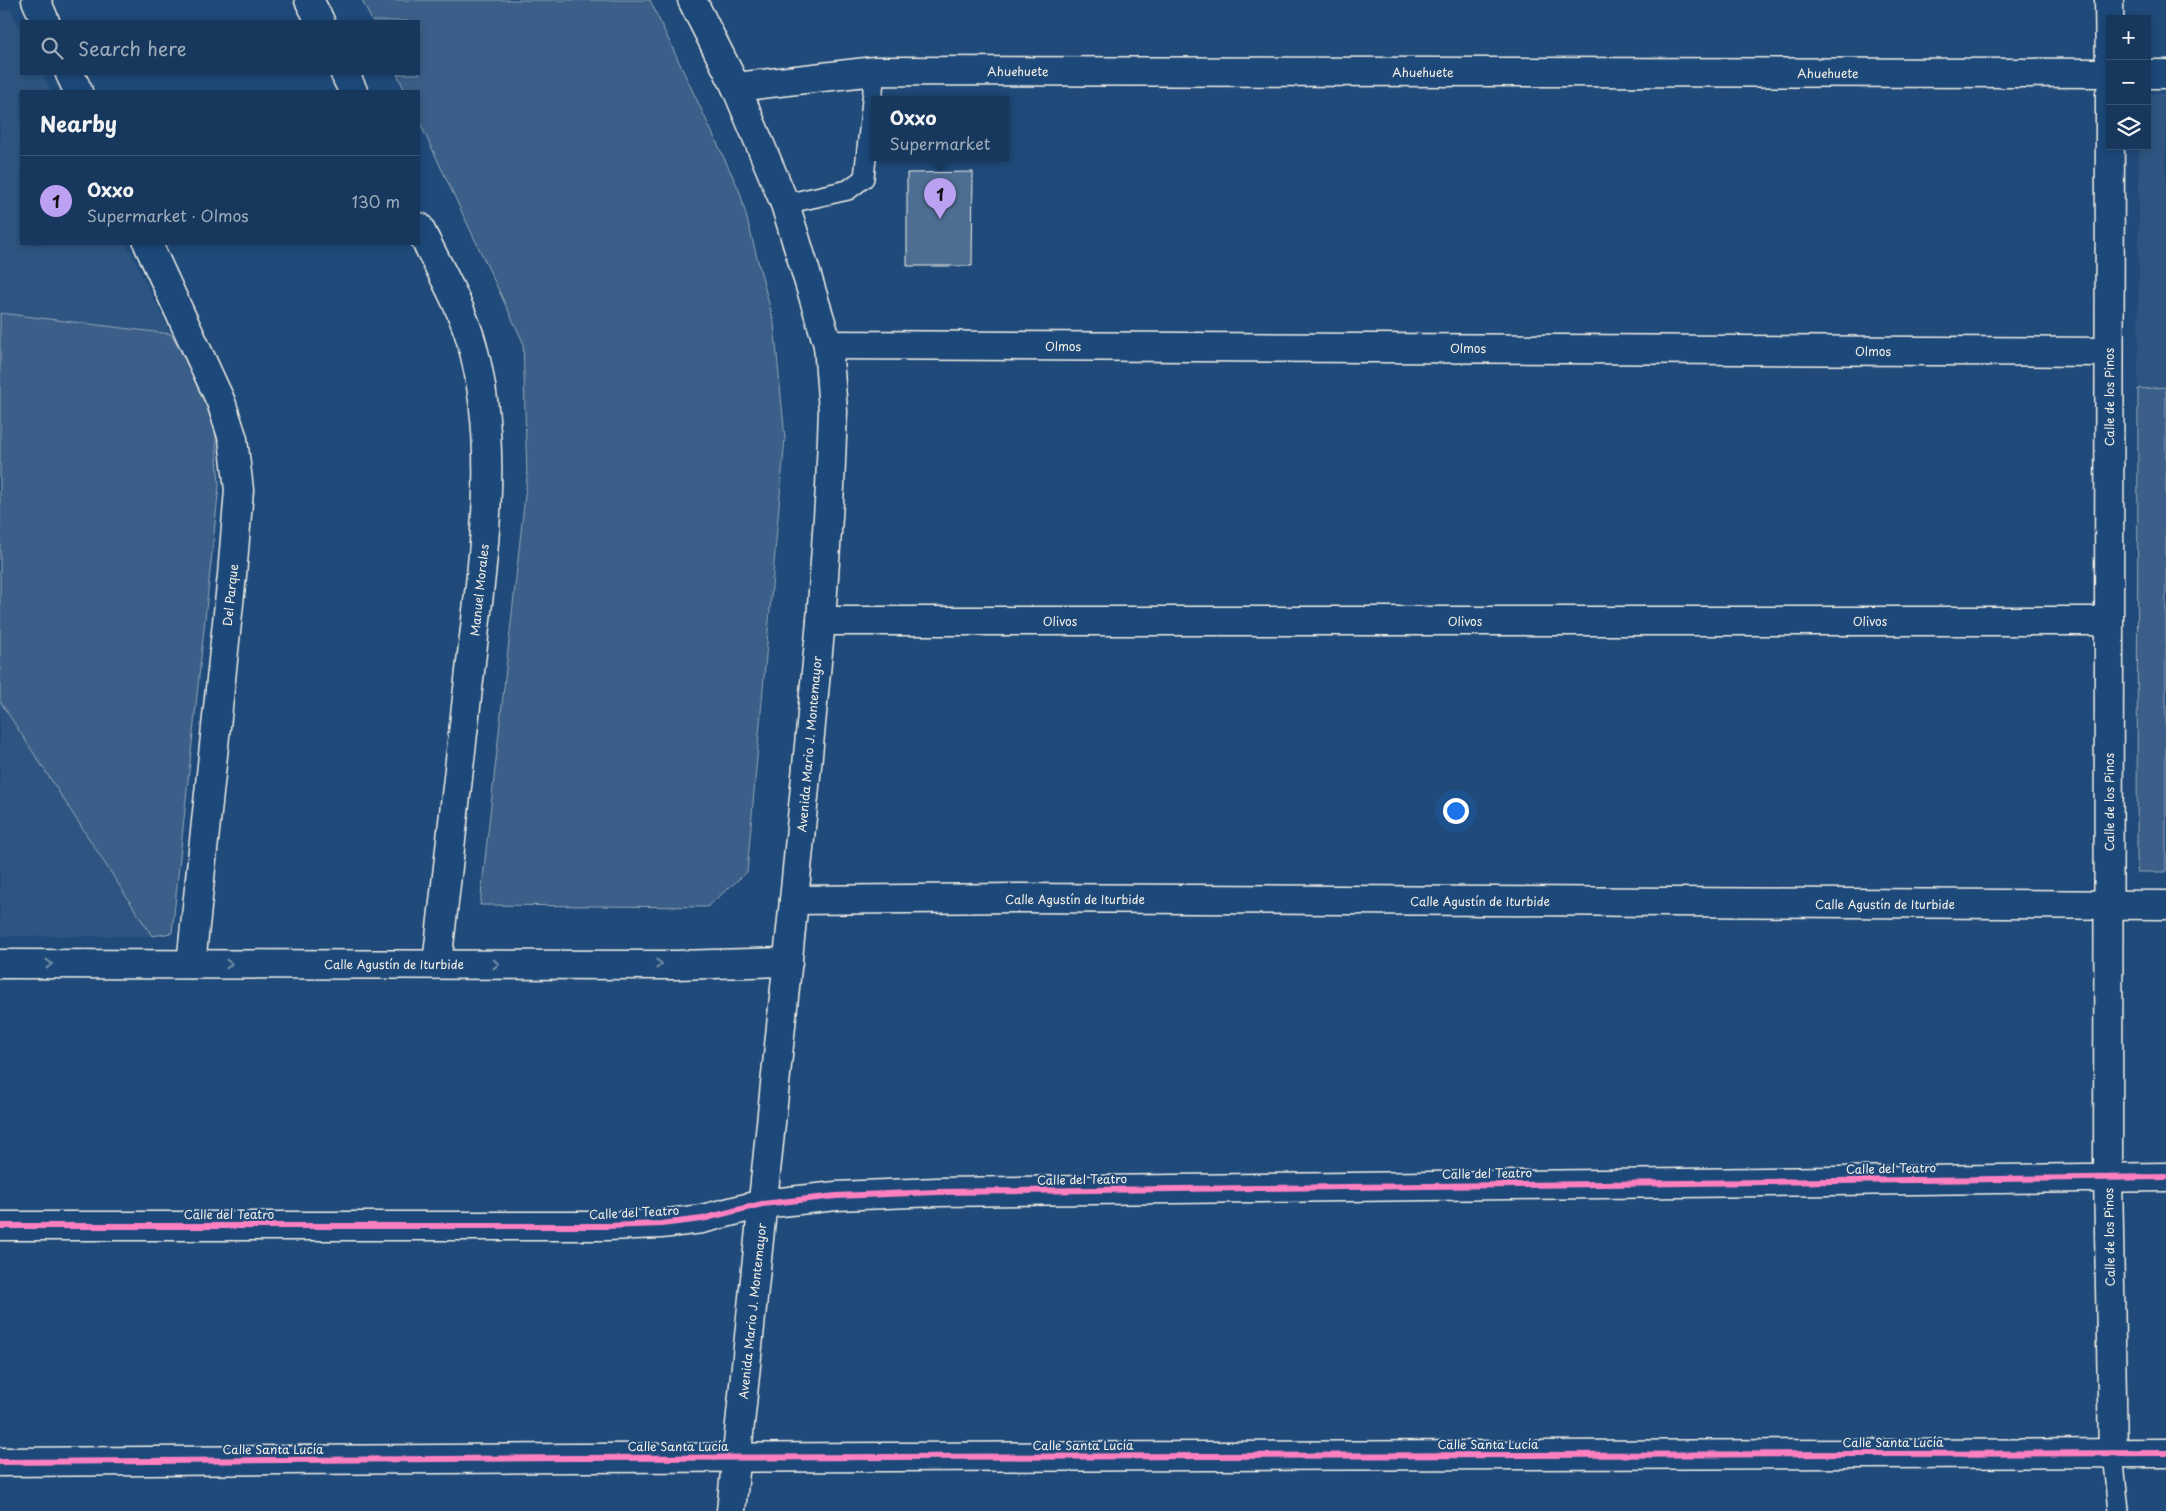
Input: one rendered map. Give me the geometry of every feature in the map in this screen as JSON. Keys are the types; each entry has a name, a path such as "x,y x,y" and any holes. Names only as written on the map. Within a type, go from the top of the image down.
{"street":[{"path":"36,0 45,20"},
{"path":"309,0 319,20"},
{"name":"Avenida Mario J. Montemayor","path":"692,0 736,87 785,204 828,345 833,411 821,620 788,962 731,1511"},
{"path":"2109,0 2110,60"},
{"name":"Ahuehuete","path":"736,87 875,71 2106,73"},
{"path":"2151,74 2166,74"},
{"path":"70,75 78,90"},
{"path":"345,75 353,90"},
{"name":"Calle de los Pinos","path":"2110,105 2108,621 2110,905 2108,1176 2113,1453"},
{"name":"Manuel Morales","path":"420,229 458,308 472,343 481,386 486,441 485,540 437,964"},
{"name":"Del Parque","path":"148,245 221,402 233,440 239,490 232,575 191,964"},
{"name":"Olmos","path":"828,345 2109,352"},
{"name":"Olivos","path":"821,620 2108,621"},
{"name":"Calle Agustín de Iturbide","path":"794,900 1030,898 2166,905"},
{"name":"Calle Agustín de Iturbide","path":"0,964 675,964 788,962"},
{"name":"Calle del Teatro","path":"0,1226 661,1224 702,1219 762,1204 836,1196 937,1192 2108,1176 2166,1177"},
{"name":"Calle Santa Lucía","path":"0,1462 2166,1453"}],"lane":[{"path":"872,96 875,71"},
{"path":"785,204 848,190 864,178 871,110"},
{"name":"Calle de los Pinos","path":"2113,1453 2119,1511"}],"shaded area":[{"path":"362,0 650,0 740,192 774,323 785,438 747,872 707,907 480,905 527,477 523,342 420,123 420,90 405,90 397,75 420,75 420,20 372,20"},
{"path":"0,10 11,10 20,28 20,75 43,75 51,90 20,90 20,245 127,245 171,334 0,313"},
{"path":"2151,93 2166,93 2166,387 2138,389 2139,150 2151,150"},
{"path":"0,313 171,334 214,409 219,486 172,933 152,936 0,701"},
{"path":"2166,387 2166,872 2137,872 2138,389"},
{"path":"0,701 152,936 0,936"}],"building":[{"path":"973,172 972,266 907,266 907,173"}],"cycle path":[{"path":"0,1226 607,1226 661,1224 702,1219 762,1204 836,1196 937,1192 2166,1177"},
{"path":"0,1462 573,1458 2166,1453"}],"place":[{"name":"Oxxo","path":"940,219"}]}
